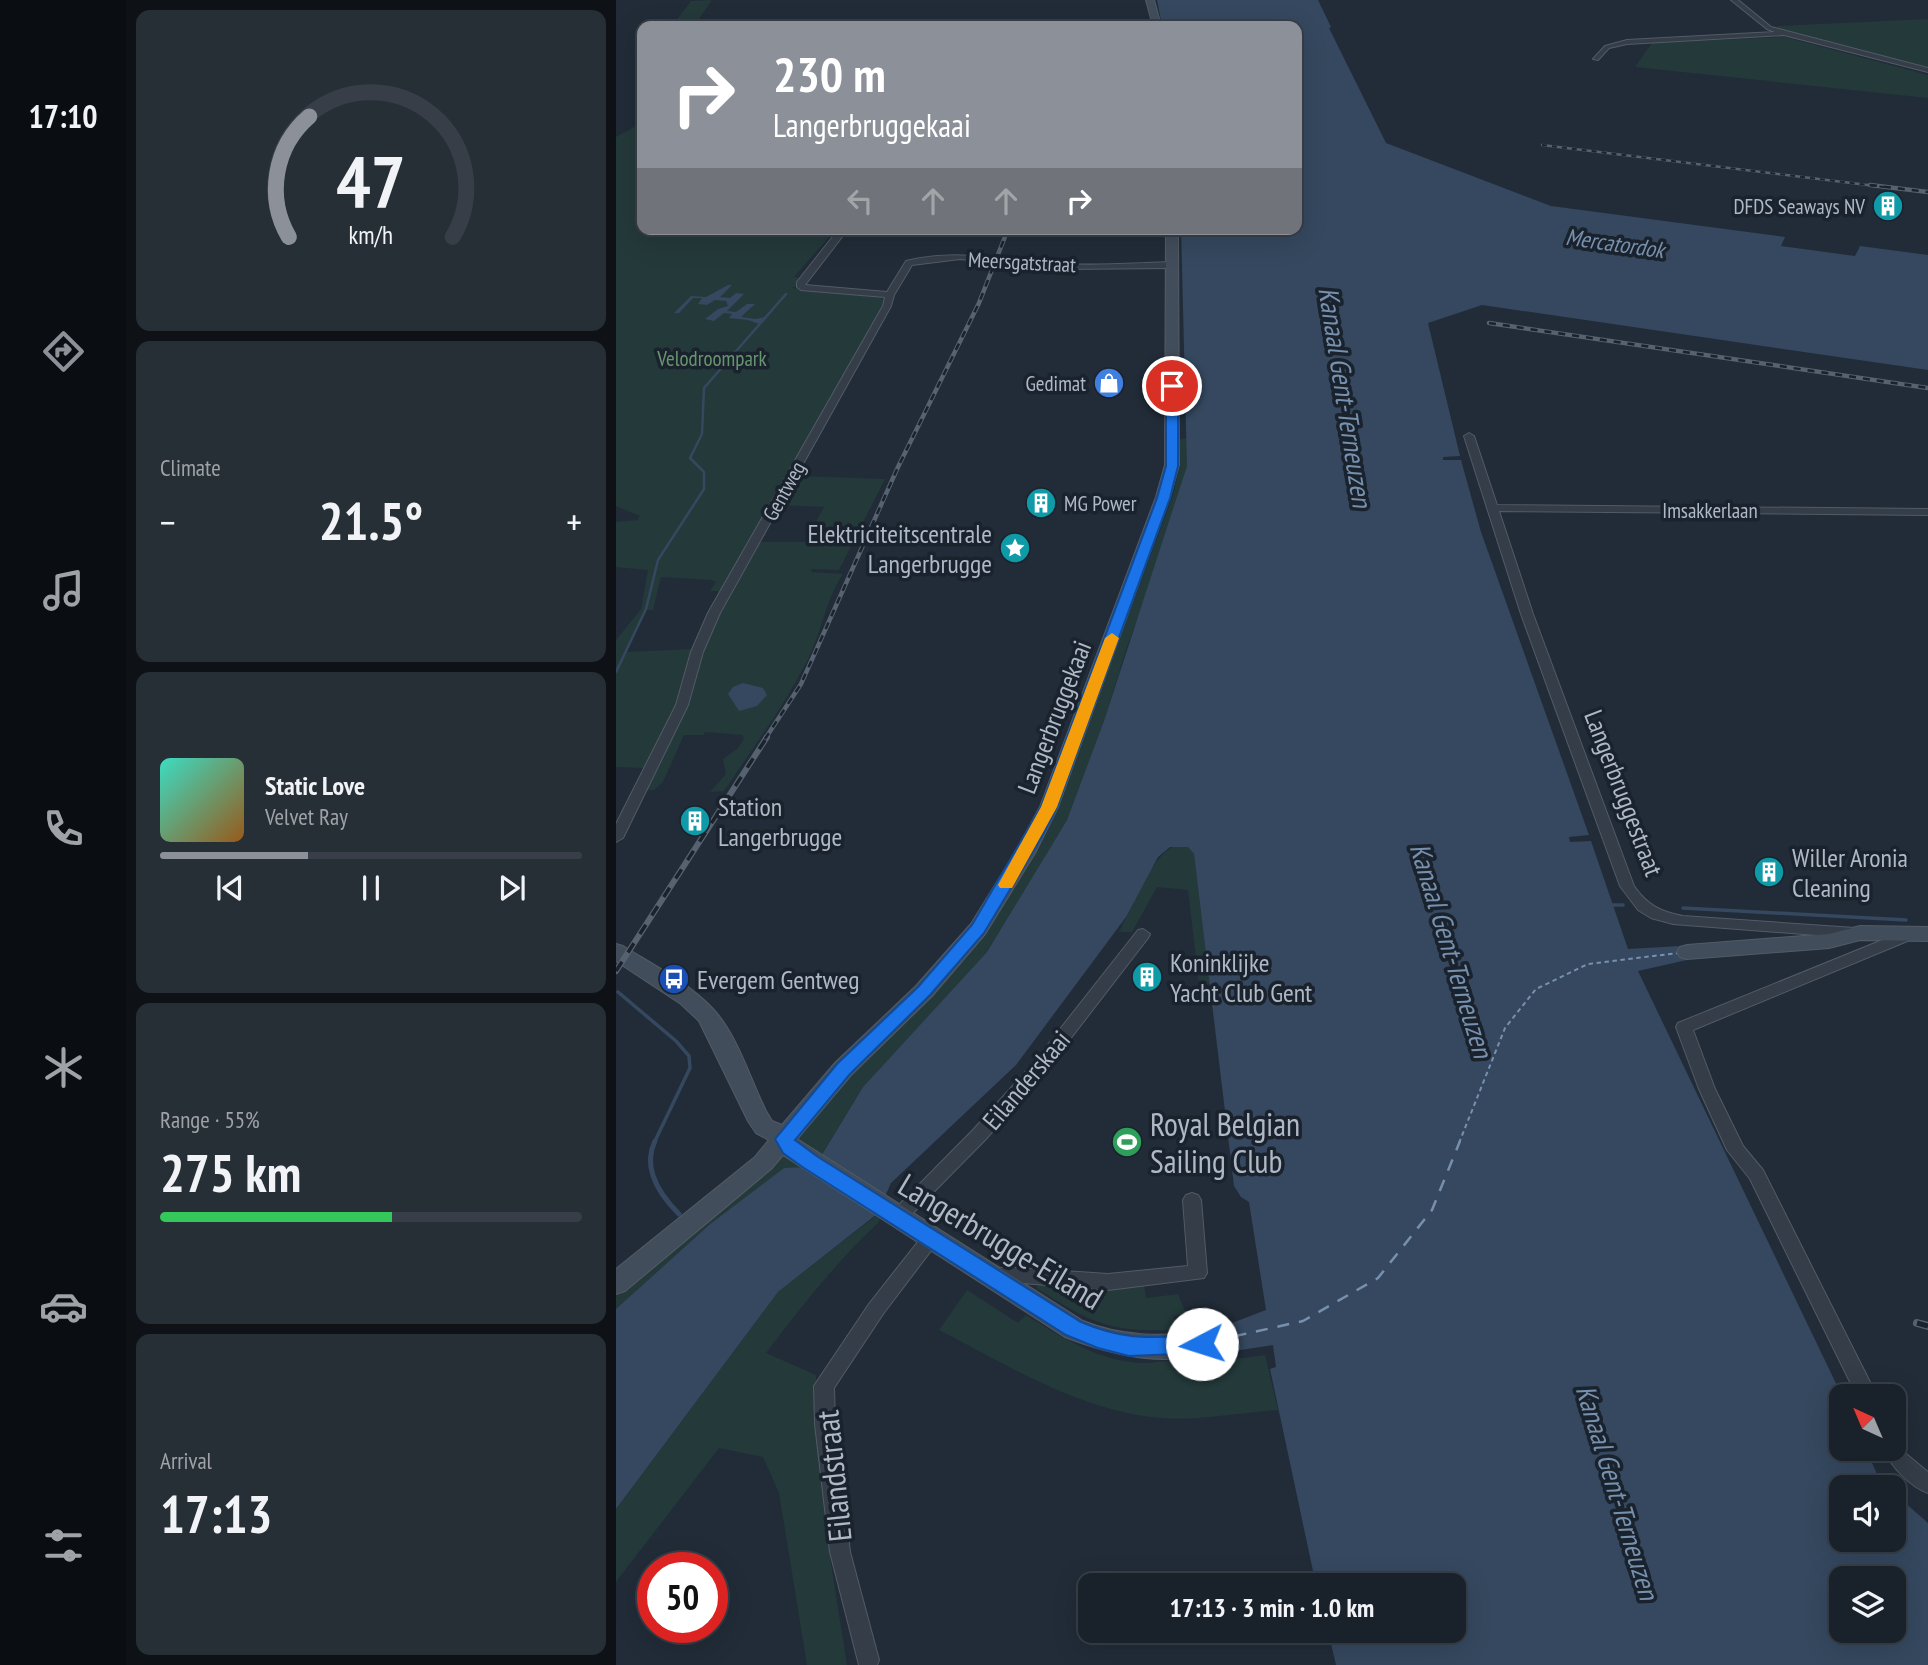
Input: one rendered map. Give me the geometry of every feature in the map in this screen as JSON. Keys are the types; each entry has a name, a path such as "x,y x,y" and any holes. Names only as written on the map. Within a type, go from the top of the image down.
{"main road":[{"path":"1150,0 1156,21"},
{"name":"Langerbruggekaai","path":"616,1284 763,1163 843,1069 924,991 978,929 1025,853 1049,807 1163,498 1172,466 1172,235"},
{"path":"1687,952 1829,941 1860,933"},
{"name":"Langerbruggestraat","path":"1860,933 1920,933"},
{"name":"Langerbrugge-Eiland","path":"616,951 689,999 707,1016 720,1037 756,1115 764,1127 785,1139 790,1148 1074,1328 1098,1339 1129,1347 1202,1344"}],"street":[{"path":"1734,0 1769,28 1928,70"},
{"path":"1596,59 1607,47 1627,42 1772,36 1783,33"},
{"path":"839,235 800,287 890,295"},
{"name":"Meersgatstraat","path":"890,295 909,263 931,258 1008,260 1070,266 1172,265"},
{"name":"Gentweg","path":"616,838 682,705 697,652 714,613 846,380 890,295"},
{"name":"Langerbruggestraat","path":"1469,436 1527,614 1627,886 1638,904 1660,917 1683,921 1860,933"},
{"name":"Imsakkerlaan","path":"1492,508 1928,512"},
{"name":"Langerbruggestraat","path":"1861,1384 1757,1175 1736,1150 1707,1089 1684,1027 1920,933"},
{"name":"Eilanderskaai","path":"889,1212 979,1135 1041,1065 1143,934"},
{"path":"999,1281 1005,1274 1108,1282 1198,1273 1192,1200"},
{"name":"Eilandstraat","path":"868,1660 840,1552 825,1424 824,1386 876,1309 930,1239"},
{"path":"1900,1461 1928,1484"}],"green space":[{"path":"712,0 697,21 676,21 691,1"},
{"path":"1928,19 1928,68 1781,32 1777,26"},
{"path":"1785,37 1928,75 1928,98 1635,67 1652,43"},
{"name":"Velodroompark","path":"637,126 637,235 831,235 794,277 801,278 797,286 792,288 879,296 885,301 723,591 710,591 716,582 712,580 661,577 653,610 646,610 625,652 694,649 676,705 645,768 616,767 616,640 641,609 648,570 616,567 616,522 638,520 640,516 616,506 616,137"},
{"path":"1188,438 1187,466 1159,560 1067,820 987,952 863,1087 823,1153 806,1167 709,1225 616,1309 616,1295 913,1013 1057,808 1172,498 1180,466 1180,439"},
{"path":"795,476 885,479 839,570 812,569 811,572 843,574 832,594 808,659 779,710 724,791 710,792 726,774 723,759 738,748 744,739 742,735 705,732 703,735 684,735 663,782 654,790 646,790 694,686 703,647 759,542 805,542 824,507 779,505"},
{"path":"1178,845 1188,846 1194,854 1210,984 1199,984 1188,890 1157,887 1132,932 1119,932 1152,869 1169,849"},
{"path":"880,1215 879,1222 806,1301 766,1353 816,1375 816,1426 830,1557 847,1665 807,1665 779,1493 763,1457 719,1448 616,1582 616,1509 778,1292"},
{"path":"1039,1282 1144,1285 1146,1298 1178,1294 1186,1313 1174,1316 1172,1330 1114,1327 1086,1317 1055,1300 1036,1288"},
{"path":"967,1290 1018,1323 1026,1315 1082,1347 1127,1362 1182,1359 1183,1366 1265,1355 1278,1410 1174,1419 1131,1414 1074,1397 939,1330"}],"water":[{"path":"1157,0 1318,0 1386,143 1551,206 1785,237 1781,246 1855,256 1860,246 1928,255 1928,370 1482,305 1428,323 1460,456 1443,457 1443,460 1461,460 1481,532 1589,835 1569,837 1570,842 1591,841 1628,949 1680,946 1687,960 1638,971 1836,1384 1829,1384 1829,1461 1871,1461 1877,1475 1829,1475 1829,1552 1906,1552 1906,1504 1928,1523 1928,1665 1336,1665 1331,1643 1466,1643 1466,1573 1313,1573 1270,1369 1276,1367 1273,1345 1208,1355 1206,1333 1266,1310 1249,1202 1241,1197 1234,1186 1194,854 1188,847 1170,847 1158,857 1126,917 1016,1065 891,1183 877,1214 778,1292 616,1509 616,1309 709,1225 784,1168 806,1167 823,1153 863,1087 987,952 1067,820 1105,718 1187,466 1181,235 1302,235 1302,21 1161,21"},
{"path":"732,285 720,297 730,298 736,293 744,294 727,311 736,312 747,304 755,304 741,317 765,317 759,324 729,318 732,314 724,313 714,321 705,319 718,309 728,306 726,301 715,300 707,305 698,304 702,298 693,298 679,313 674,313 691,296 706,297"},
{"path":"743,683 763,688 767,695 757,706 739,711 728,694 733,687"}],"waterway":[{"path":"616,672 646,609 658,560 704,489 704,472 690,458 702,434 704,388 786,294"},
{"path":"1612,905 1623,905"},
{"path":"1683,908 1906,920"},
{"path":"618,992 676,1041 689,1056 690,1068 654,1143"},
{"path":"655,1141 652,1171 665,1198 679,1214"}],"ferry route":[{"path":"1459,1143 1505,1028 1536,989 1588,964 1678,953"},
{"path":"1213,1341 1303,1321 1378,1278 1432,1210 1460,1141"}],"railway":[{"path":"1542,145 1884,187"},
{"path":"1870,185 1928,192"},
{"path":"765,739 801,684 898,467 979,303 1006,235"},
{"path":"1489,323 1928,388"},
{"path":"616,971 767,737"},
{"path":"1917,1323 1928,1326"}],"slow traffic":[{"path":"1006,885 1049,807 1112,638"}],"place":[{"name":"DFDS Seaways NV","path":"1888,206"},
{"name":"Gedimat","path":"1109,383"},
{"name":"MG Power","path":"1041,503"},
{"name":"Elektriciteitscentrale Langerbrugge","path":"1015,548"},
{"name":"Station Langerbrugge","path":"695,821"},
{"name":"Willer Aronia Cleaning","path":"1769,872"},
{"name":"Koninklijke Yacht Club Gent","path":"1147,977"},
{"name":"Evergem Gentweg","path":"674,979"},
{"name":"Royal Belgian Sailing Club","path":"1127,1142"}],"route":[{"path":"1172,386 1172,466 1163,498 1049,807 1037,831 978,929 924,991 843,1069 785,1139 790,1148 811,1162 1074,1328 1098,1339 1129,1347 1162,1348 1202,1344"}],"water label":[{"name":"Mercatordok","path":"1615,243"},
{"name":"Kanaal Gent-Terneuzen","path":"1346,397"},
{"name":"Kanaal Gent-Terneuzen","path":"1452,950"},
{"name":"Kanaal Gent-Terneuzen","path":"1618,1492"}]}
